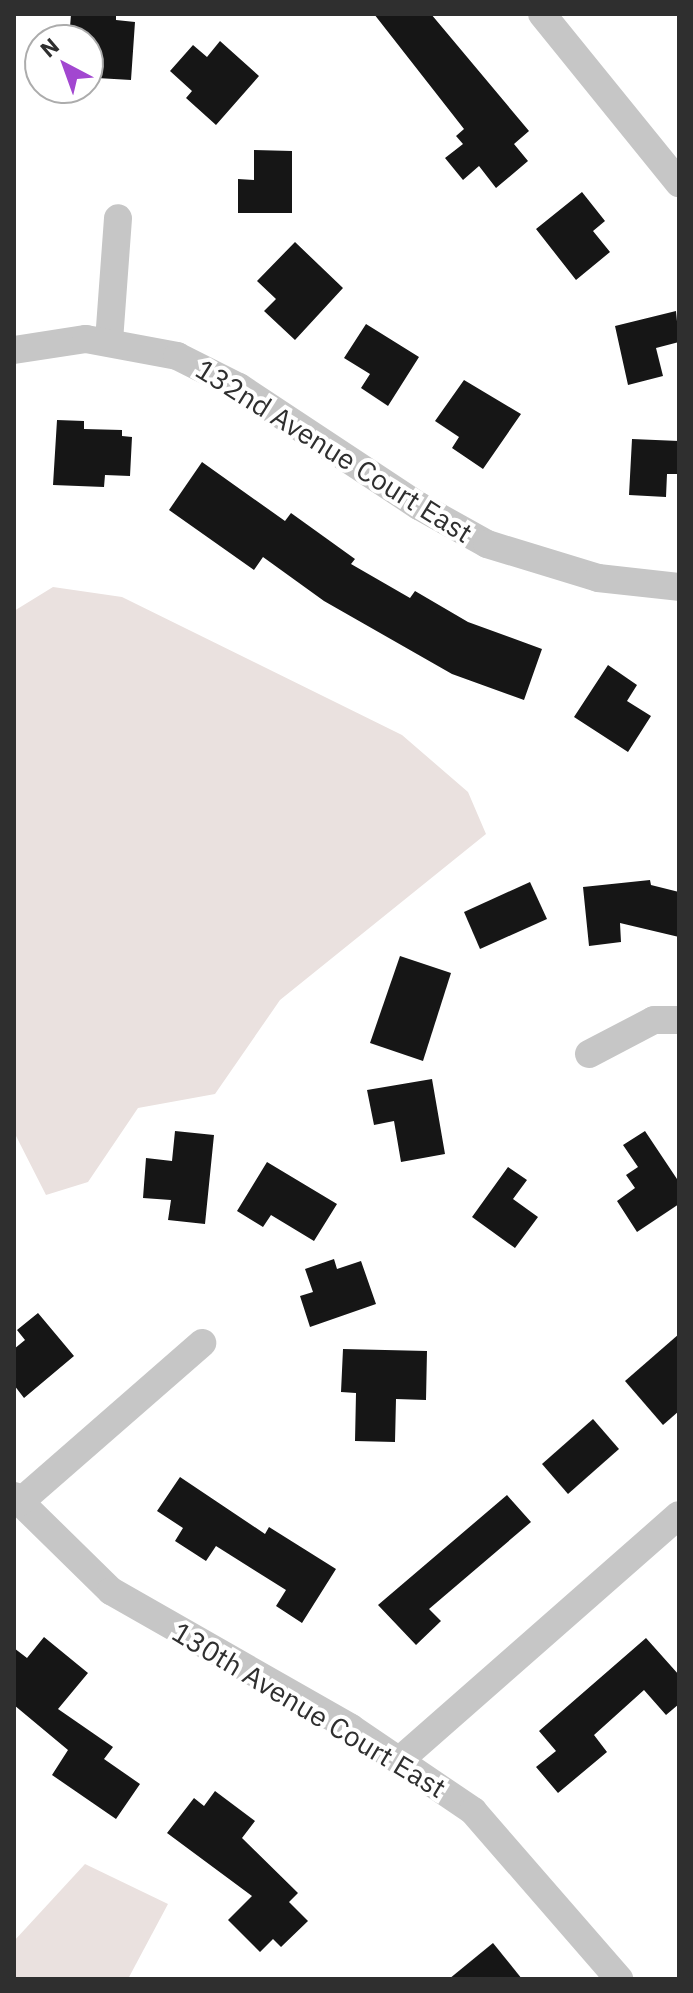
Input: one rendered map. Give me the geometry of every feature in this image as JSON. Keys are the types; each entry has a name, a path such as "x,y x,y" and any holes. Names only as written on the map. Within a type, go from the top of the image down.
{"street":[{"path":"542,14 679,183"},
{"path":"109,341 118,218"},
{"name":"132nd Avenue Court East","path":"14,350 42,343 109,341 198,364 487,544 572,572 679,587"},
{"path":"589,1054 654,1020 679,1020"},
{"path":"17,1499 202,1343"},
{"name":"130th Avenue Court East","path":"17,1499 111,1591 400,1760 473,1811 619,1979"},
{"path":"400,1760 679,1515"}],"shaded area":[{"path":"53,587 122,597 402,735 468,792 486,834 280,1000 215,1094 138,1108 88,1182 46,1195 14,1132 14,611"},
{"path":"85,1864 168,1904 128,1979 14,1979 14,1941"}],"building":[{"path":"71,14 116,14 116,20 135,22 131,80 104,78 104,24 70,24"},
{"path":"374,14 431,14 529,131 514,144 528,161 496,188 479,166 463,180 445,158 463,144 456,136 464,129"},
{"path":"220,41 259,76 216,125 186,98 192,91 170,71 193,45 207,57"},
{"path":"254,150 292,151 292,213 238,213 238,179 254,180"},
{"path":"582,192 605,221 593,231 610,252 576,280 536,229"},
{"path":"295,242 343,288 295,340 264,311 276,299 257,281"},
{"path":"676,311 679,342 656,348 663,376 628,385 615,326"},
{"path":"366,324 419,357 388,406 361,388 370,374 344,358"},
{"path":"464,380 521,414 483,469 452,448 459,437 435,421"},
{"path":"57,420 84,421 84,429 122,430 122,436 132,437 130,476 105,475 104,487 53,485"},
{"path":"632,439 679,441 679,474 667,474 666,497 629,495"},
{"path":"202,462 285,521 291,513 355,559 351,564 410,598 415,591 468,622 542,649 524,700 452,674 324,601 263,557 254,570 169,510"},
{"path":"608,665 637,685 627,701 651,716 628,752 574,717"},
{"path":"650,880 651,885 679,892 679,937 620,923 621,942 589,946 583,887"},
{"path":"530,882 547,919 480,949 464,912"},
{"path":"400,956 451,973 423,1061 370,1043"},
{"path":"432,1079 445,1154 401,1162 394,1121 374,1125 367,1090"},
{"path":"175,1131 214,1135 205,1224 168,1220 171,1200 143,1198 146,1158 172,1161"},
{"path":"645,1131 679,1182 679,1204 637,1232 617,1201 635,1188 626,1175 638,1167 623,1145"},
{"path":"267,1162 337,1204 314,1241 271,1215 263,1227 237,1211"},
{"path":"508,1167 527,1180 513,1199 538,1217 515,1248 472,1217"},
{"path":"334,1259 337,1269 361,1261 376,1304 310,1327 300,1296 313,1292 305,1269"},
{"path":"38,1313 74,1356 24,1398 14,1385 14,1349 25,1340 17,1330"},
{"path":"679,1334 679,1411 663,1425 625,1381"},
{"path":"343,1349 427,1351 426,1400 396,1399 395,1442 355,1441 356,1393 341,1392"},
{"path":"593,1419 619,1449 568,1494 542,1464"},
{"path":"180,1477 265,1534 269,1527 336,1569 302,1623 276,1606 286,1590 216,1546 206,1561 175,1541 183,1528 157,1511"},
{"path":"507,1495 531,1522 429,1609 441,1621 416,1645 378,1605"},
{"path":"44,1637 88,1673 58,1709 113,1747 104,1759 140,1784 116,1819 52,1775 68,1750 14,1705 14,1648 27,1658"},
{"path":"646,1638 679,1675 679,1704 666,1715 644,1690 594,1735 607,1752 558,1793 536,1767 556,1751 539,1731"},
{"path":"215,1791 255,1821 242,1838 298,1893 289,1902 308,1921 281,1947 273,1939 260,1952 228,1920 252,1896 167,1833 194,1798 204,1806"},
{"path":"493,1943 522,1979 449,1979"}]}
